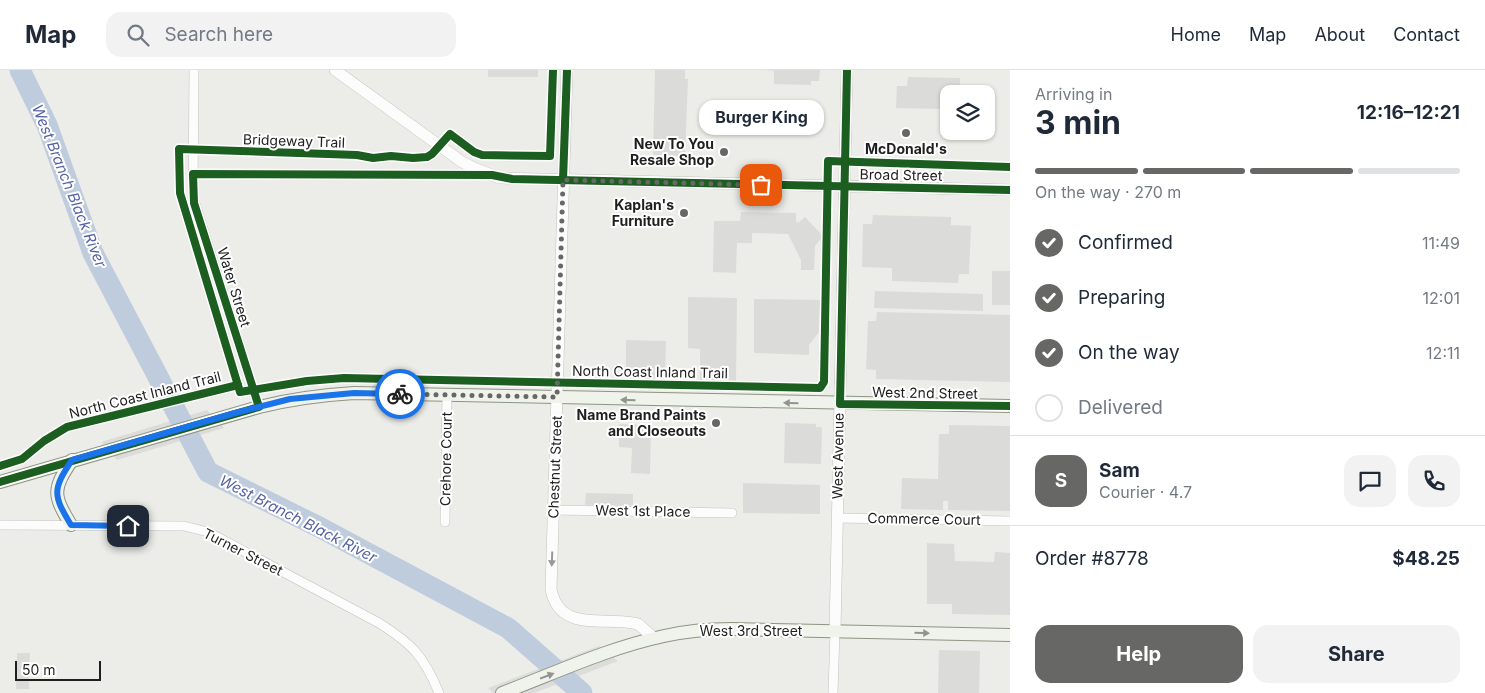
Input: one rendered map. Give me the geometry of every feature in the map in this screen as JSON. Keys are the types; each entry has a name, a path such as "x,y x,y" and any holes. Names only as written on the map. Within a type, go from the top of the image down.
{"main road":[{"name":"West 2nd Street","path":"0,482 290,399 354,393 1010,406"},
{"path":"71,525 59,506 57,491 60,480 72,460"},
{"name":"West 3rd Street","path":"502,693 608,653 654,638 680,633 719,629 1010,635"}],"street":[{"name":"Water Street","path":"194,70 194,203 259,407"},
{"path":"335,70 462,162 492,175"},
{"name":"Chestnut Street","path":"567,70 551,588 554,599 568,615 580,620 638,624 654,638"},
{"name":"West Avenue","path":"833,693 847,70"},
{"name":"Broad Street","path":"193,174 492,175 512,179 1010,190"},
{"name":"Crehore Court","path":"446,522 447,395"},
{"name":"West 1st Place","path":"554,510 732,513"},
{"name":"Commerce Court","path":"837,518 1010,521"},
{"name":"Turner Street","path":"0,525 184,526 208,532 400,636 420,657 432,675 439,693"}],"shaded area":[{"path":"488,70 538,70 538,77 488,77"},
{"path":"655,70 685,70 685,79 688,79 685,156 653,155"},
{"path":"765,70 820,70 819,81 811,81 811,85 774,84 774,71"},
{"path":"908,77 960,78 960,85 940,85 940,109 896,108 897,86 907,86"},
{"path":"741,212 796,213 796,221 798,223 805,217 823,236 815,246 814,270 801,270 801,260 788,234 752,233 752,243 737,243 736,273 713,272 714,221 740,221"},
{"path":"873,215 951,217 951,225 971,226 969,274 959,274 958,283 892,281 892,268 862,267 863,224 872,224"},
{"path":"992,271 1010,271 1010,305 992,305"},
{"path":"875,291 983,294 983,311 874,308"},
{"path":"688,297 737,298 736,383 700,383 700,349 688,348"},
{"path":"754,299 820,300 819,332 809,345 809,355 754,353"},
{"path":"877,312 1010,315 1010,382 876,379 876,370 866,369 868,321 876,321"},
{"path":"626,340 666,341 665,382 626,381"},
{"path":"785,423 816,424 816,427 822,427 821,464 784,463"},
{"path":"619,424 651,425 650,474 631,473 632,448 619,447"},
{"path":"949,425 1010,426 1010,511 948,510 948,501 943,501 943,510 901,509 902,478 938,479 939,434 949,434"},
{"path":"743,483 820,485 820,514 743,513"},
{"path":"586,493 633,494 633,506 585,505"},
{"path":"927,543 954,544 955,561 994,562 995,552 1010,553 1010,615 952,614 952,604 927,604"},
{"path":"939,650 980,651 979,693 938,693"},
{"path":"17,653 30,653 29,689 16,689"}],"pier":[{"path":"200,390 206,397 85,427 80,420"},
{"path":"207,410 224,428 117,460 101,442"},
{"path":"599,646 618,661 534,693 493,693 488,688"}],"waterway":[{"name":"West Branch Black River","path":"20,70 47,125 93,253 208,472 319,527 508,628 582,693"}],"cycle path":[{"name":"Bridgeway Trail","path":"553,70 550,156 482,155 474,152 450,134 432,154 427,157 413,158 391,156 373,158 357,155 179,149 180,193 240,392 307,381 344,378 820,388 824,382 828,161 1010,167"},
{"path":"563,180 567,70"},
{"path":"847,70 840,404 1010,406"},
{"path":"0,482 259,407 194,203 193,174 492,175 512,179 1010,190"},
{"name":"North Coast Inland Trail","path":"0,466 22,459 44,441 67,427 238,385"}],"way so far":[{"path":"400,394 557,397 563,180 761,185"}],"place":[{"name":"McDonald's","path":"906,133"},
{"name":"New To You Resale Shop","path":"724,152"},
{"name":"Burger King","path":"761,185"},
{"name":"Kaplan's Furniture","path":"684,213"},
{"name":"Name Brand Paints and Closeouts","path":"716,423"}],"route":[{"path":"128,526 71,525 59,506 57,491 63,473 72,460 290,399 354,393 400,394"}]}
